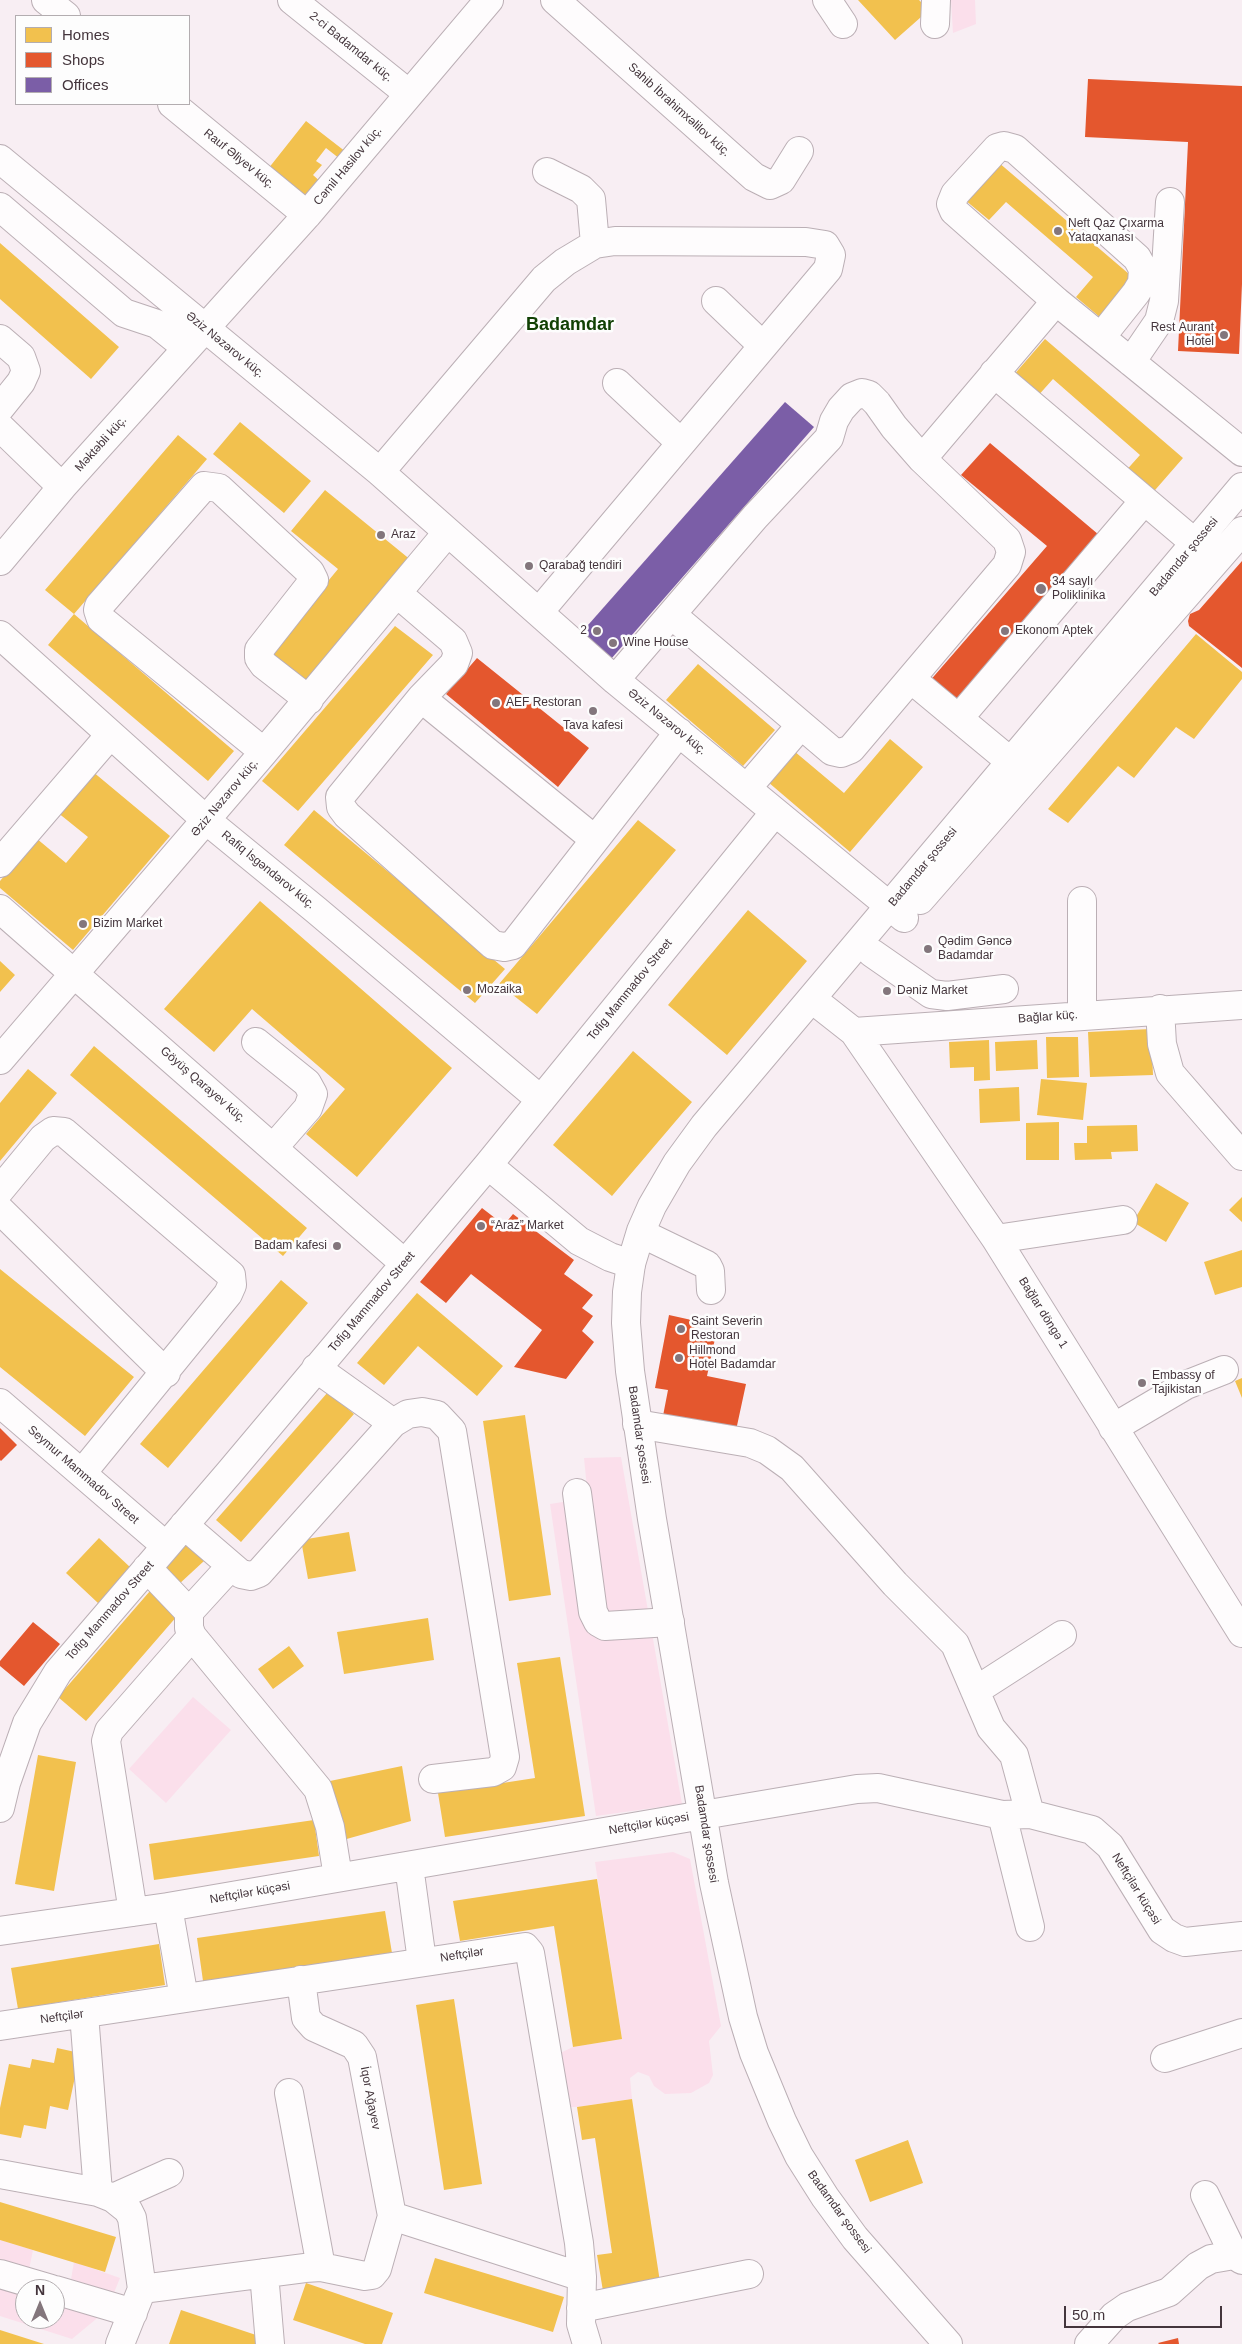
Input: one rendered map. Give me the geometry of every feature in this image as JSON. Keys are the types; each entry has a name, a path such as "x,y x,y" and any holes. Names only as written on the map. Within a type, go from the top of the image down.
{"street":[{"path":"46,0 65,15"},
{"name":"2-ci Badamdar küç.","path":"292,0 409,94"},
{"name":"Cəmil Hasilov küç.","path":"196,338 307,214 489,0"},
{"name":"Sahib İbrahimxəlilov küç.","path":"555,0 754,177 770,185 781,180 800,151"},
{"path":"827,0 843,24"},
{"name":"Rauf Əliyev küç.","path":"173,105 307,214"},
{"path":"1101,337 1142,284 1143,269 1137,258 1015,149 1004,146 997,148 955,194 951,204 954,211 1056,301 1242,452"},
{"name":"Əziz Nəzərov küç.","path":"0,159 196,338 380,472 615,680 897,912"},
{"path":"547,172 581,189 591,199 595,244"},
{"path":"1131,362 1159,322 1164,301 1170,202"},
{"path":"0,207 124,314 196,338"},
{"path":"380,472 544,279 565,262 595,244 615,241 806,242 825,245 831,255 828,269 539,612"},
{"path":"716,301 764,346"},
{"path":"922,460 1056,301"},
{"name":"Məktəbli küç.","path":"0,561 62,487 196,338"},
{"path":"0,339 21,357 26,371 21,382 0,408"},
{"path":"994,373 1196,544"},
{"path":"617,384 681,443"},
{"path":"615,680 755,517 829,438 834,421 841,409 852,397 862,393 869,395 922,460 1007,540 1011,552 1007,565 911,679 851,749 841,753 832,751 672,615"},
{"path":"0,427 62,487"},
{"path":"264,752 101,619 98,610 99,606 204,486 219,488 310,572 314,580 259,650 259,658 264,665 309,700"},
{"name":"Badamdar şossesi","path":"948,2344 855,2238 805,2164 782,2121 754,2053 743,2017 714,1883 637,1424 626,1323 627,1292 631,1264 641,1231 652,1206 677,1163 704,1126 818,1004 872,953 897,912 1011,762 1242,487"},
{"path":"959,718 1144,501"},
{"name":"Badamdar şossesi","path":"631,1264 649,1237 685,1172 818,1004 897,912 1242,531"},
{"name":"Əziz Nəzərov küç.","path":"0,1060 309,700 447,533"},
{"path":"398,594 453,641 458,654 454,664 421,698 340,797 342,807 347,815 493,945 504,947 513,945 679,732"},
{"name":"Rafiq İsgəndərov küç.","path":"0,635 206,820 324,916 541,1100"},
{"path":"911,679 1011,762"},
{"path":"421,698 594,839"},
{"path":"747,788 801,725"},
{"path":"0,863 110,735"},
{"name":"Tofig Mammadov Street","path":"0,1808 6,1783 27,1723 58,1672 488,1165 775,812"},
{"path":"1082,900 1082,1014"},
{"name":"Göyüş Qarayev küç.","path":"0,909 274,1147 404,1263"},
{"path":"872,953 931,994 947,996 1004,989"},
{"name":"Bağlar döngə 1","path":"818,1004 854,1032 996,1239 1242,1633"},
{"name":"Bağlar küç.","path":"854,1032 1082,1014 1242,1005"},
{"path":"1160,1009 1162,1044 1170,1073 1242,1156"},
{"path":"256,1042 307,1083 314,1094 308,1108 274,1147"},
{"path":"0,1190 43,1138 53,1131 64,1132 231,1275 232,1285 228,1294 166,1373 82,1473"},
{"path":"488,1165 579,1240 610,1257 631,1264"},
{"path":"0,1210 166,1373"},
{"path":"996,1239 1123,1220"},
{"path":"649,1237 707,1265 710,1271 711,1290"},
{"path":"316,1368 393,1423"},
{"path":"1113,1428 1186,1386 1224,1370"},
{"name":"Seymur Mammadov Street","path":"0,1403 166,1546"},
{"path":"184,1525 241,1574 251,1576 259,1573 393,1423 408,1414 422,1412 437,1416 452,1432 505,1757 502,1767 493,1772 433,1779"},
{"path":"637,1424 750,1443 767,1450 792,1468 895,1584 955,1644 991,1728 1014,1755 1030,1814"},
{"path":"577,1494 593,1612 598,1622 605,1626 670,1622"},
{"path":"133,1912 106,1741 109,1732 191,1624 231,1566"},
{"path":"147,1568 318,1789 330,1827 338,1877"},
{"path":"975,1691 1062,1635"},
{"name":"Neftçilər küçəsi","path":"0,1931 168,1907 856,1789 878,1788 1002,1815 1030,1814 1092,1830 1110,1846 1162,1930 1174,1938 1185,1942 1242,1936"},
{"path":"1002,1815 1030,1927"},
{"path":"409,1866 422,1961"},
{"path":"168,1907 184,1998"},
{"name":"Neftçilər","path":"0,2026 519,1946 525,1947 530,1953 579,2243 582,2277 581,2324 586,2344"},
{"name":"İqor Ağayev","path":"137,2301 264,2273 321,2267 366,2276 372,2275 378,2269 392,2216 362,2056 354,2045 314,2026 306,2018 301,1980"},
{"path":"84,2014 105,2195"},
{"path":"1165,2058 1242,2033"},
{"path":"290,2093 321,2267"},
{"path":"105,2195 169,2173"},
{"path":"0,2174 105,2195 128,2210 132,2218 137,2301 120,2344"},
{"path":"1089,2344 1114,2316 1127,2307 1169,2292 1198,2266 1211,2259 1238,2257 1205,2195"},
{"path":"392,2216 582,2277"},
{"path":"264,2273 270,2344"},
{"path":"0,2274 17,2279"},
{"path":"581,2308 748,2274"},
{"path":"65,2291 137,2301"}],"shaded area":[{"path":"951,0 975,0 976,24 953,33"},
{"path":"621,1457 682,1804 596,1816 550,1504 588,1498 584,1458"},
{"path":"193,1697 231,1730 166,1803 129,1769"},
{"path":"673,1852 690,1859 721,2026 709,2041 713,2075 709,2083 691,2093 665,2094 654,2086 649,2076 638,2072 630,2078 632,2099 565,2107 556,2055 573,2047 622,2039 595,1862"},
{"path":"0,2240 33,2250 27,2279 15,2279 15,2321 0,2316"},
{"path":"74,2262 120,2278 107,2310 72,2339 41,2329 65,2329 65,2286 70,2285"}],"building: Homes":[{"path":"858,0 919,0 929,10 895,40"},
{"path":"306,121 346,152 340,159 326,148 316,161 322,165 313,175 323,184 309,201 268,169"},
{"path":"998,162 1136,280 1102,319 1076,297 1093,277 1006,202 989,220 965,200"},
{"path":"0,243 119,347 91,379 0,299"},
{"path":"1045,339 1183,458 1149,497 1123,474 1140,455 1053,379 1036,398 1012,377"},
{"path":"240,422 311,481 284,513 213,454"},
{"path":"178,435 207,459 74,614 45,590"},
{"path":"325,490 412,561 307,687 267,655 338,569 291,531"},
{"path":"74,614 234,751 208,781 48,645"},
{"path":"395,626 433,655 298,811 262,781"},
{"path":"1196,634 1242,672 1242,679 1194,739 1176,727 1134,778 1118,766 1068,823 1048,809"},
{"path":"698,664 775,730 743,766 666,700"},
{"path":"890,739 923,767 850,852 768,782 794,751 844,793"},
{"path":"92,771 170,836 73,950 0,888 0,881 36,838 66,863 88,837 57,812"},
{"path":"314,810 505,969 475,1003 284,845"},
{"path":"638,820 676,850 537,1014 499,984"},
{"path":"260,901 452,1068 357,1177 306,1134 345,1089 252,1009 214,1052 164,1009"},
{"path":"748,910 807,961 727,1055 668,1005"},
{"path":"0,961 15,975 0,992"},
{"path":"1151,1029 1153,1075 1090,1077 1088,1032"},
{"path":"1046,1037 1078,1037 1079,1077 1047,1078"},
{"path":"989,1040 990,1080 974,1081 974,1067 950,1068 949,1042"},
{"path":"1037,1040 1038,1069 996,1071 995,1042"},
{"path":"94,1046 307,1228 283,1256 70,1075"},
{"path":"633,1051 692,1102 612,1196 553,1145"},
{"path":"28,1069 57,1093 0,1161 0,1103"},
{"path":"1041,1079 1087,1083 1083,1120 1037,1115"},
{"path":"1019,1087 1020,1121 980,1123 979,1089"},
{"path":"1059,1122 1059,1160 1026,1160 1026,1123"},
{"path":"1137,1125 1138,1151 1111,1152 1112,1159 1075,1160 1074,1143 1087,1143 1087,1126"},
{"path":"1156,1183 1189,1203 1166,1242 1133,1222"},
{"path":"1242,1197 1242,1222 1229,1210"},
{"path":"1242,1250 1242,1287 1215,1295 1204,1262"},
{"path":"0,1269 134,1377 85,1436 0,1367"},
{"path":"281,1280 308,1303 168,1468 140,1444"},
{"path":"417,1293 503,1366 477,1396 418,1346 384,1385 357,1363"},
{"path":"1242,1378 1242,1398 1235,1381"},
{"path":"328,1392 354,1414 241,1542 216,1520"},
{"path":"525,1415 551,1595 509,1601 483,1421"},
{"path":"349,1532 356,1571 308,1579 301,1540"},
{"path":"99,1538 131,1568 98,1603 66,1573"},
{"path":"187,1543 204,1561 178,1585 161,1567"},
{"path":"150,1591 178,1615 86,1721 58,1697"},
{"path":"428,1618 434,1660 344,1674 337,1632"},
{"path":"289,1646 304,1666 273,1689 258,1669"},
{"path":"560,1657 585,1816 445,1837 438,1793 535,1778 517,1663"},
{"path":"38,1755 76,1762 54,1891 15,1884"},
{"path":"402,1766 411,1821 343,1840 330,1781"},
{"path":"314,1820 319,1856 154,1880 149,1844"},
{"path":"597,1879 622,2039 573,2047 554,1926 460,1941 453,1901"},
{"path":"385,1911 392,1953 203,1981 197,1938"},
{"path":"159,1944 165,1985 18,2009 11,1968"},
{"path":"454,1999 482,2184 444,2190 416,2005"},
{"path":"57,2048 80,2053 68,2110 50,2106 46,2129 24,2125 21,2138 0,2134 0,2108 9,2064 30,2068 32,2059 54,2063"},
{"path":"632,2099 660,2282 603,2291 597,2255 612,2253 595,2138 582,2140 577,2107"},
{"path":"908,2140 923,2183 870,2202 855,2160"},
{"path":"0,2202 116,2237 105,2272 0,2240"},
{"path":"435,2258 564,2297 553,2332 424,2293"},
{"path":"306,2283 393,2313 382,2344 365,2344 293,2320"},
{"path":"181,2310 268,2339 266,2344 169,2344"},
{"path":"0,2330 44,2344 0,2344"}],"building: Shops":[{"path":"1088,79 1242,86 1242,284 1239,354 1178,351 1188,142 1085,137"},
{"path":"990,443 1105,540 960,712 928,683 1047,546 961,475"},
{"path":"1242,561 1242,668 1189,626 1188,621 1190,614 1199,610"},
{"path":"477,658 589,748 558,787 446,694"},
{"path":"482,1208 504,1225 513,1214 574,1260 564,1274 593,1295 582,1308 593,1316 582,1331 594,1342 566,1379 514,1367 542,1330 471,1274 446,1303 420,1282"},
{"path":"669,1315 696,1321 694,1329 716,1334 707,1376 746,1384 735,1435 662,1421 668,1390 655,1388"},
{"path":"0,1428 17,1445 1,1461 0,1460"},
{"path":"33,1622 60,1644 24,1686 0,1666 0,1661"},
{"path":"1178,2338 1179,2344 1158,2343"}],"building: Offices":[{"path":"785,402 814,427 611,659 581,633"}],"place":[{"name":"Neft Qaz Çıxarma Yataqxanası","path":"1058,231"},
{"name":"Rest Aurant Hotel","path":"1224,335"},
{"name":"Araz","path":"381,535"},
{"name":"Qarabağ tendiri","path":"529,566"},
{"name":"34 saylı Poliklinika","path":"1041,589"},
{"name":"2","path":"597,631"},
{"name":"Ekonom Aptek","path":"1005,631"},
{"name":"Wine House","path":"613,643"},
{"name":"AEF Restoran","path":"496,703"},
{"name":"Tava kafesi","path":"593,711"},
{"name":"Bizim Market","path":"83,924"},
{"name":"Qədim Gəncə Badamdar","path":"928,949"},
{"name":"Mozaika","path":"467,990"},
{"name":"Dəniz Market","path":"887,991"},
{"name":"“Araz” Market","path":"481,1226"},
{"name":"Badam kafesi","path":"337,1246"},
{"name":"Saint Severin Restoran","path":"681,1329"},
{"name":"Hillmond Hotel Badamdar","path":"679,1358"},
{"name":"Embassy of Tajikistan","path":"1142,1383"}],"district":[{"name":"Badamdar","path":"570,325"}]}
